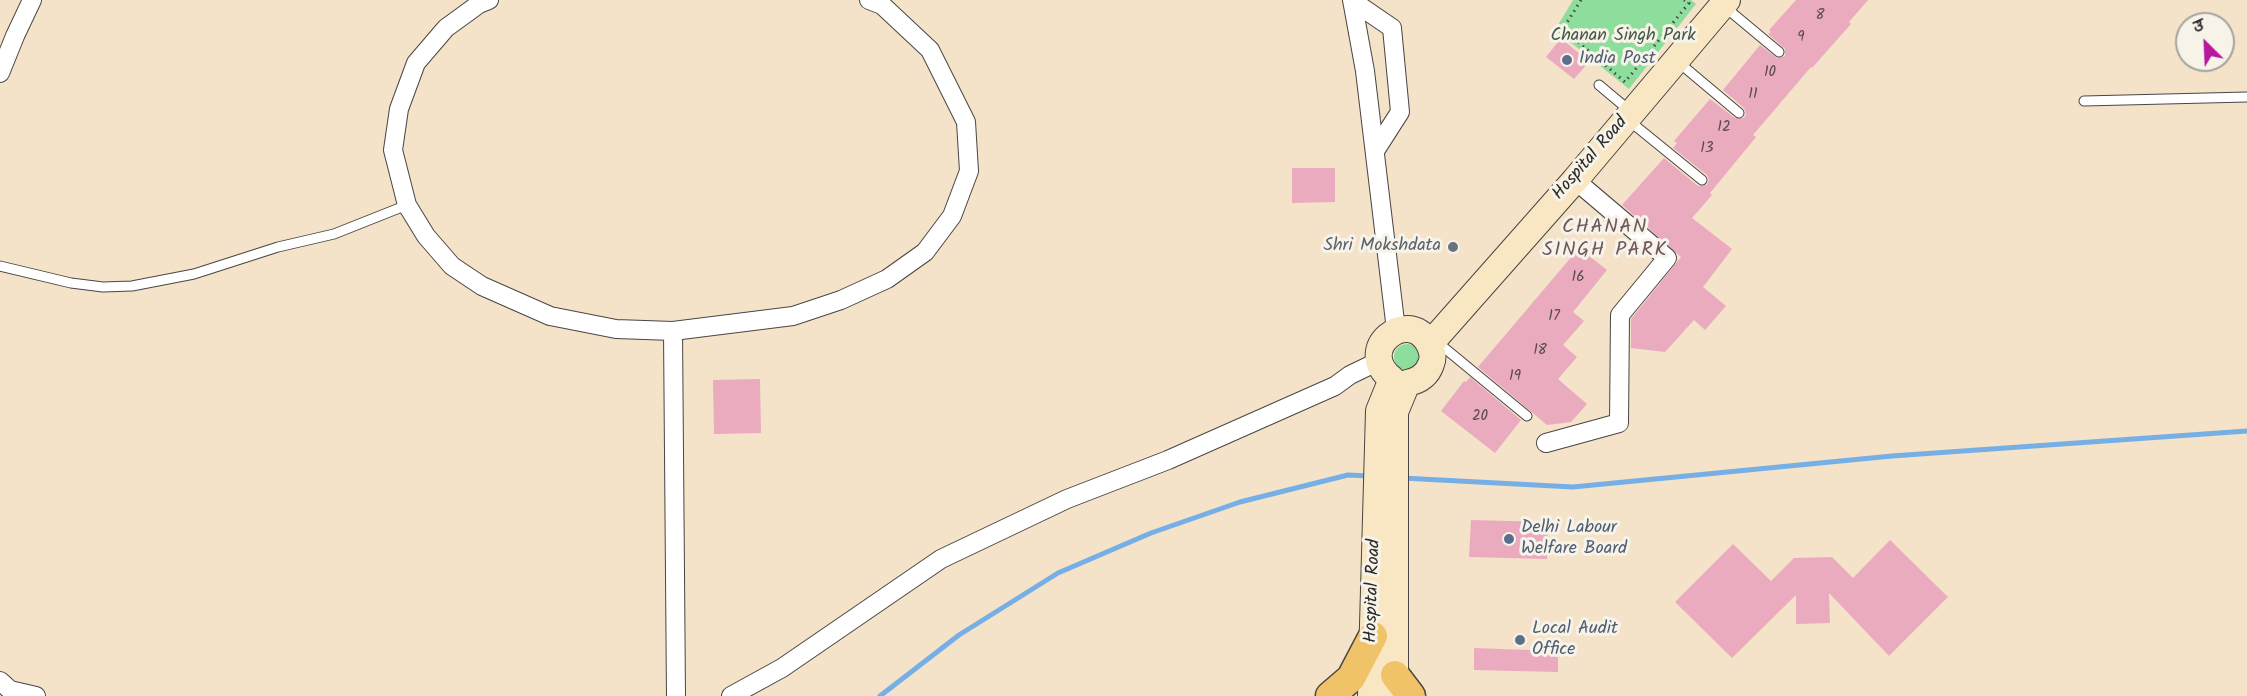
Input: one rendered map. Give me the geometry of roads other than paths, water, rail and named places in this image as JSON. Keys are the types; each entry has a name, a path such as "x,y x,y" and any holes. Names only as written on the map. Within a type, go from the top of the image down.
{"main road":[{"path":"1329,696 1351,678 1373,636"}],"street":[{"path":"0,73 9,41 32,0"},
{"path":"489,0 479,4 446,28 416,63 399,109 393,150 407,205 426,236 452,266 482,286 550,316 616,329 673,331 793,316 841,300 887,279 926,252 952,216 969,171 966,122 930,50 882,5 869,0"},
{"path":"1353,1 1392,28 1400,112 1375,151"},
{"path":"1353,1 1375,151 1396,330"},
{"name":"Hospital Road","path":"1432,342 1575,180 1725,2"},
{"path":"1546,443 1618,423 1620,315 1667,258 1575,180"},
{"path":"731,696 782,668 941,559 1067,499 1168,460 1335,386 1350,375 1421,378 1427,373 1432,359 1432,342 1419,333 1404,329 1396,330 1384,339 1380,346 1392,375"},
{"path":"673,331 676,696"},
{"name":"Hospital Road","path":"1371,696 1373,636 1386,509 1387,431 1379,411 1392,375"},
{"name":"Hospital Road","path":"1386,509 1400,689"},
{"path":"0,681 10,690 36,696"}],"lane":[{"path":"1725,2 1779,52"},
{"path":"1676,60 1739,113"},
{"path":"1599,85 1702,180"},
{"path":"2084,101 2247,97"},
{"path":"0,266 71,283 132,286 194,274 278,247 334,234 407,205"},
{"path":"1432,342 1527,416"}],"waterway":[{"path":"1402,478 1573,487 1892,456 2247,431"},
{"path":"880,696 959,635 1058,573 1151,533 1240,502 1348,475 1369,476"}],"place":[{"name":"India Post","path":"1567,60"},
{"name":"Shri Mokshdata","path":"1453,247"},
{"name":"Delhi Labour Welfare Board","path":"1509,539"},
{"name":"Local Audit Office","path":"1520,640"}],"district":[{"name":"CHANAN SINGH PARK","path":"1605,240"}],"park label":[{"name":"Chanan Singh Park","path":"1623,37"}]}
